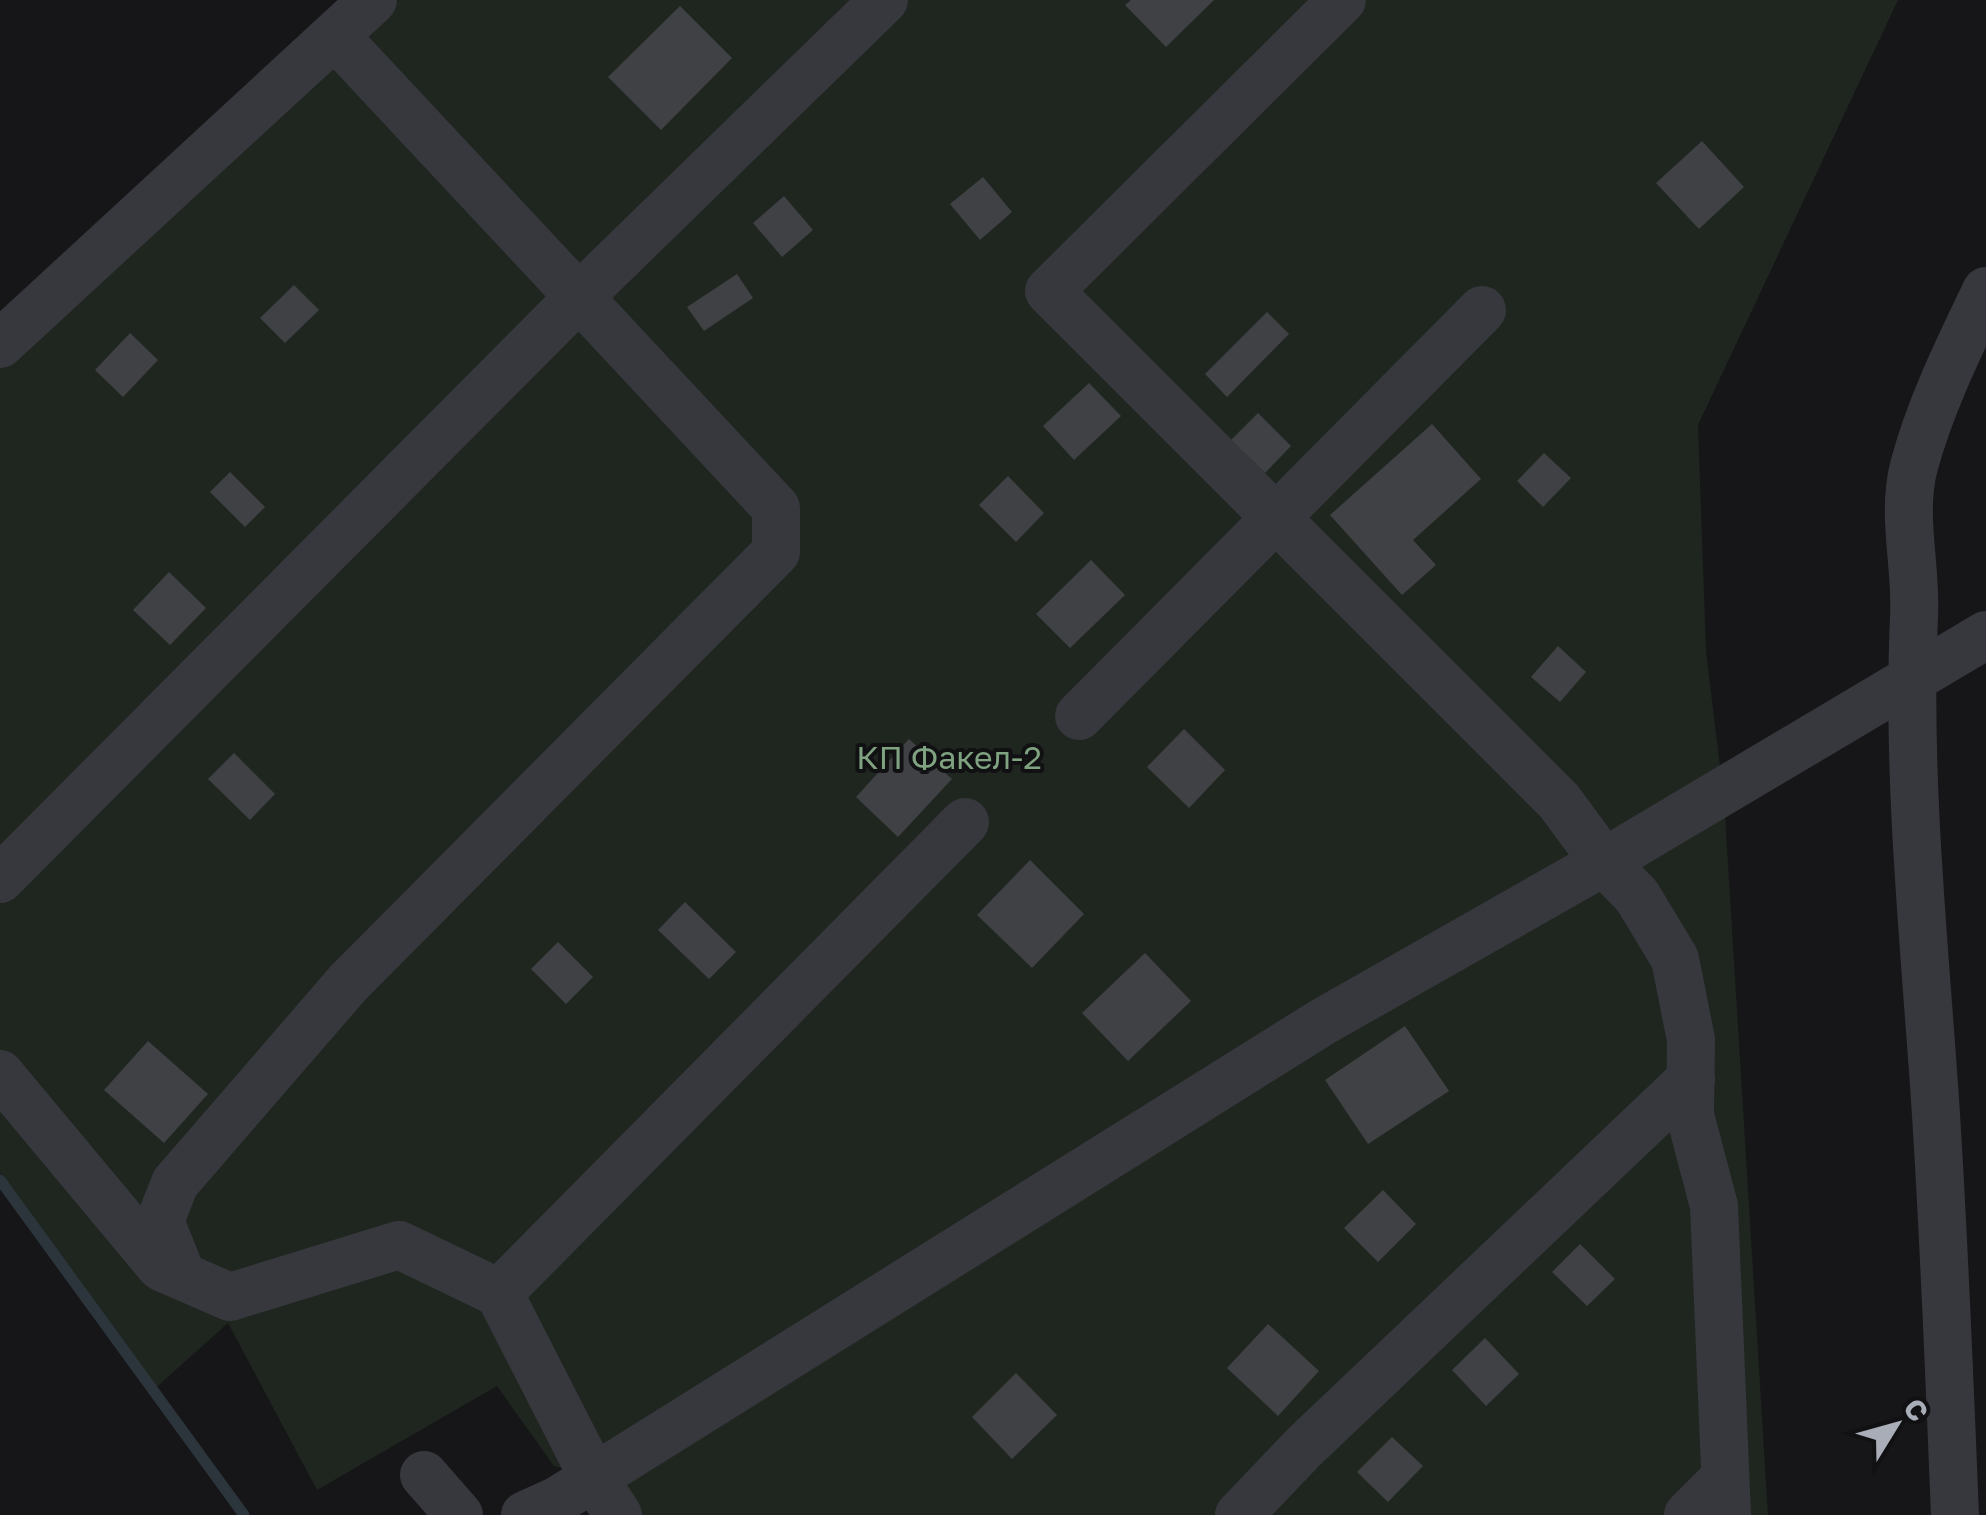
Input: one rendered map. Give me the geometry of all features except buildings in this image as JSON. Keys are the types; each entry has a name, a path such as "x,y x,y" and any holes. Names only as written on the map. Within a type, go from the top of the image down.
{"street":[{"path":"0,344 374,0"},
{"path":"0,879 578,298 884,0"},
{"path":"1342,0 1049,291 1559,801 1604,862 1638,896 1675,960 1691,1040 1690,1115 1714,1206 1726,1496 1688,1515"},
{"path":"182,1276 160,1221 175,1182 348,983 776,552 776,508 336,37"},
{"path":"1955,1515 1944,1224 1915,817 1911,677 1915,610 1908,552 1914,468 1954,356 1986,292"},
{"path":"1079,716 1482,310"},
{"path":"525,1515 558,1500 1324,1021 1604,862 1986,635"},
{"path":"500,1292 966,822"},
{"path":"0,1074 161,1268 230,1297 399,1245 500,1292 592,1476 618,1515"},
{"path":"1239,1515 1691,1078"},
{"path":"424,1475 459,1515"}],"green space":[{"name":"КП Факел-2","path":"399,0 1898,0 1698,425 1706,651 1724,799 1768,1515 613,1515 592,1476 554,1466 497,1386 317,1490 228,1323 150,1393 0,1173 0,366"}],"waterway":[{"path":"0,1180 244,1515"}]}
